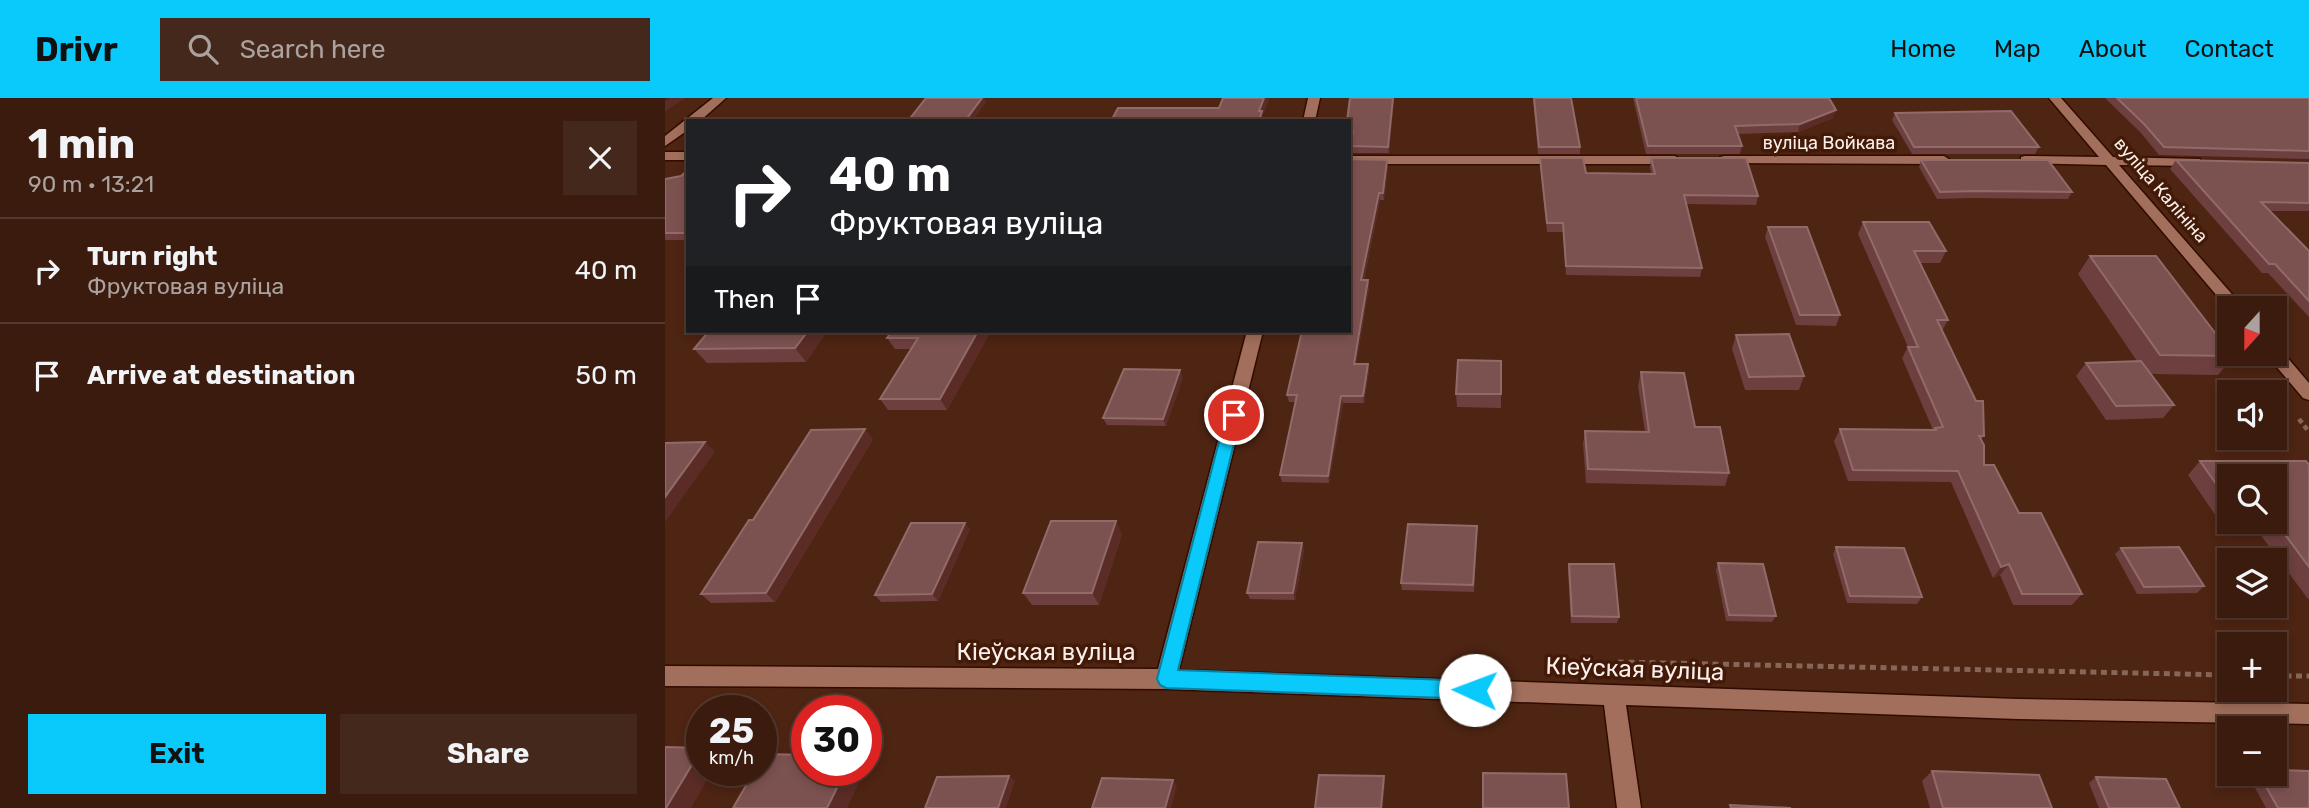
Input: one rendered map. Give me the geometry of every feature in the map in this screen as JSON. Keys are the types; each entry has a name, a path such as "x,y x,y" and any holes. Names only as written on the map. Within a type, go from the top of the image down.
{"street":[{"path":"694,119 720,98"},
{"path":"1309,119 1314,98"},
{"name":"вуліца Калініна","path":"2055,98 2226,296"},
{"path":"665,142 686,125"},
{"path":"665,156 686,156"},
{"path":"1351,160 1690,160"},
{"name":"вуліца Войкава","path":"1716,160 1960,160"},
{"path":"2016,160 2216,163"},
{"path":"1166,679 1254,333"},
{"path":"2285,366 2309,394"},
{"path":"2290,372 2309,372"},
{"name":"Кіеўская вуліца","path":"665,676 1166,679 2004,708 2309,714"},
{"path":"1614,695 1629,808"}],"path":[{"path":"2287,676 2309,676"}],"building":[{"path":"926,98 982,98 966,119 910,119"},
{"path":"1223,98 1264,98 1259,111 1262,111 1260,119 1112,119 1118,108 1219,108"},
{"path":"1350,98 1393,98 1388,147 1351,146 1353,131 1351,119 1347,119"},
{"path":"1534,98 1571,98 1580,147 1539,147"},
{"path":"1636,98 1829,98 1836,110 1800,124 1735,126 1742,146 1648,146"},
{"path":"2117,98 2309,98 2309,151 2164,147"},
{"path":"2011,111 2039,147 1914,147 1895,113"},
{"path":"748,118 878,118 877,119"},
{"path":"1540,158 1583,158 1586,173 1655,174 1651,158 1746,158 1758,196 1684,195 1702,268 1566,266 1563,223 1547,223"},
{"path":"1351,159 1387,160 1383,193 1379,193 1361,280 1368,280 1354,364 1368,364 1363,396 1341,396 1328,476 1280,475 1297,395 1287,395 1302,333 1351,333"},
{"path":"1921,160 2048,160 2072,192 1940,192"},
{"path":"2176,160 2309,163 2309,203 2261,202 2309,251 2309,301 2275,264 2269,264"},
{"path":"686,172 686,233 665,233 665,179 681,176"},
{"path":"1863,222 1929,222 1946,251 1914,251 1948,320 1937,320 1976,401 1983,401 1984,436 1979,436 1984,445 1984,465 1994,465 2019,513 2041,513 2082,594 2022,594 2009,564 2001,567 1958,471 1853,470 1840,429 1936,430 1935,428 1943,427 1908,347 1918,347"},
{"path":"1768,227 1807,227 1840,315 1800,315"},
{"path":"2090,256 2156,256 2217,335 2217,356 2160,355"},
{"path":"707,333 806,333 795,348 694,349"},
{"path":"891,333 977,333 940,399 880,399 918,338 887,338"},
{"path":"1789,334 1804,376 1749,377 1736,335"},
{"path":"1458,360 1501,361 1501,394 1456,394"},
{"path":"2141,361 2174,405 2116,406 2086,363"},
{"path":"1124,369 1180,370 1163,419 1103,418"},
{"path":"1641,372 1684,373 1695,427 1720,427 1729,473 1588,469 1585,431 1649,432"},
{"path":"865,429 766,593 701,594 811,430"},
{"path":"705,442 665,497 665,443"},
{"path":"2200,461 2306,461 2309,465 2309,567 2285,534 2287,534 2287,464 2217,464 2217,485"},
{"path":"1051,521 1116,521 1092,593 1023,593"},
{"path":"911,523 965,523 932,594 875,595"},
{"path":"1408,524 1477,526 1473,585 1401,583"},
{"path":"1258,542 1302,543 1293,593 1247,593"},
{"path":"1836,547 1904,548 1922,597 1850,596"},
{"path":"2179,547 2204,586 2144,587 2121,548"},
{"path":"1718,563 1763,564 1776,616 1729,615"},
{"path":"1569,564 1614,564 1619,617 1572,616"},
{"path":"665,747 686,748 686,775 665,808"},
{"path":"777,754 791,755 791,786 838,786 827,808 733,808 746,786 777,786"},
{"path":"2287,770 2309,771 2309,808 2278,808 2266,786 2287,786"},
{"path":"1932,771 2039,775 2052,808 1943,808"},
{"path":"1483,773 1566,774 1569,808 1483,808"},
{"path":"1319,775 1384,776 1381,808 1315,808"},
{"path":"1009,776 998,808 925,808 937,777"},
{"path":"2096,777 2166,779 2180,808 2109,808"},
{"path":"1102,778 1173,780 1165,808 1092,808"},
{"path":"1730,805 1791,808 1731,808"}],"route":[{"path":"1234,415 1166,679 1475,690"}]}
